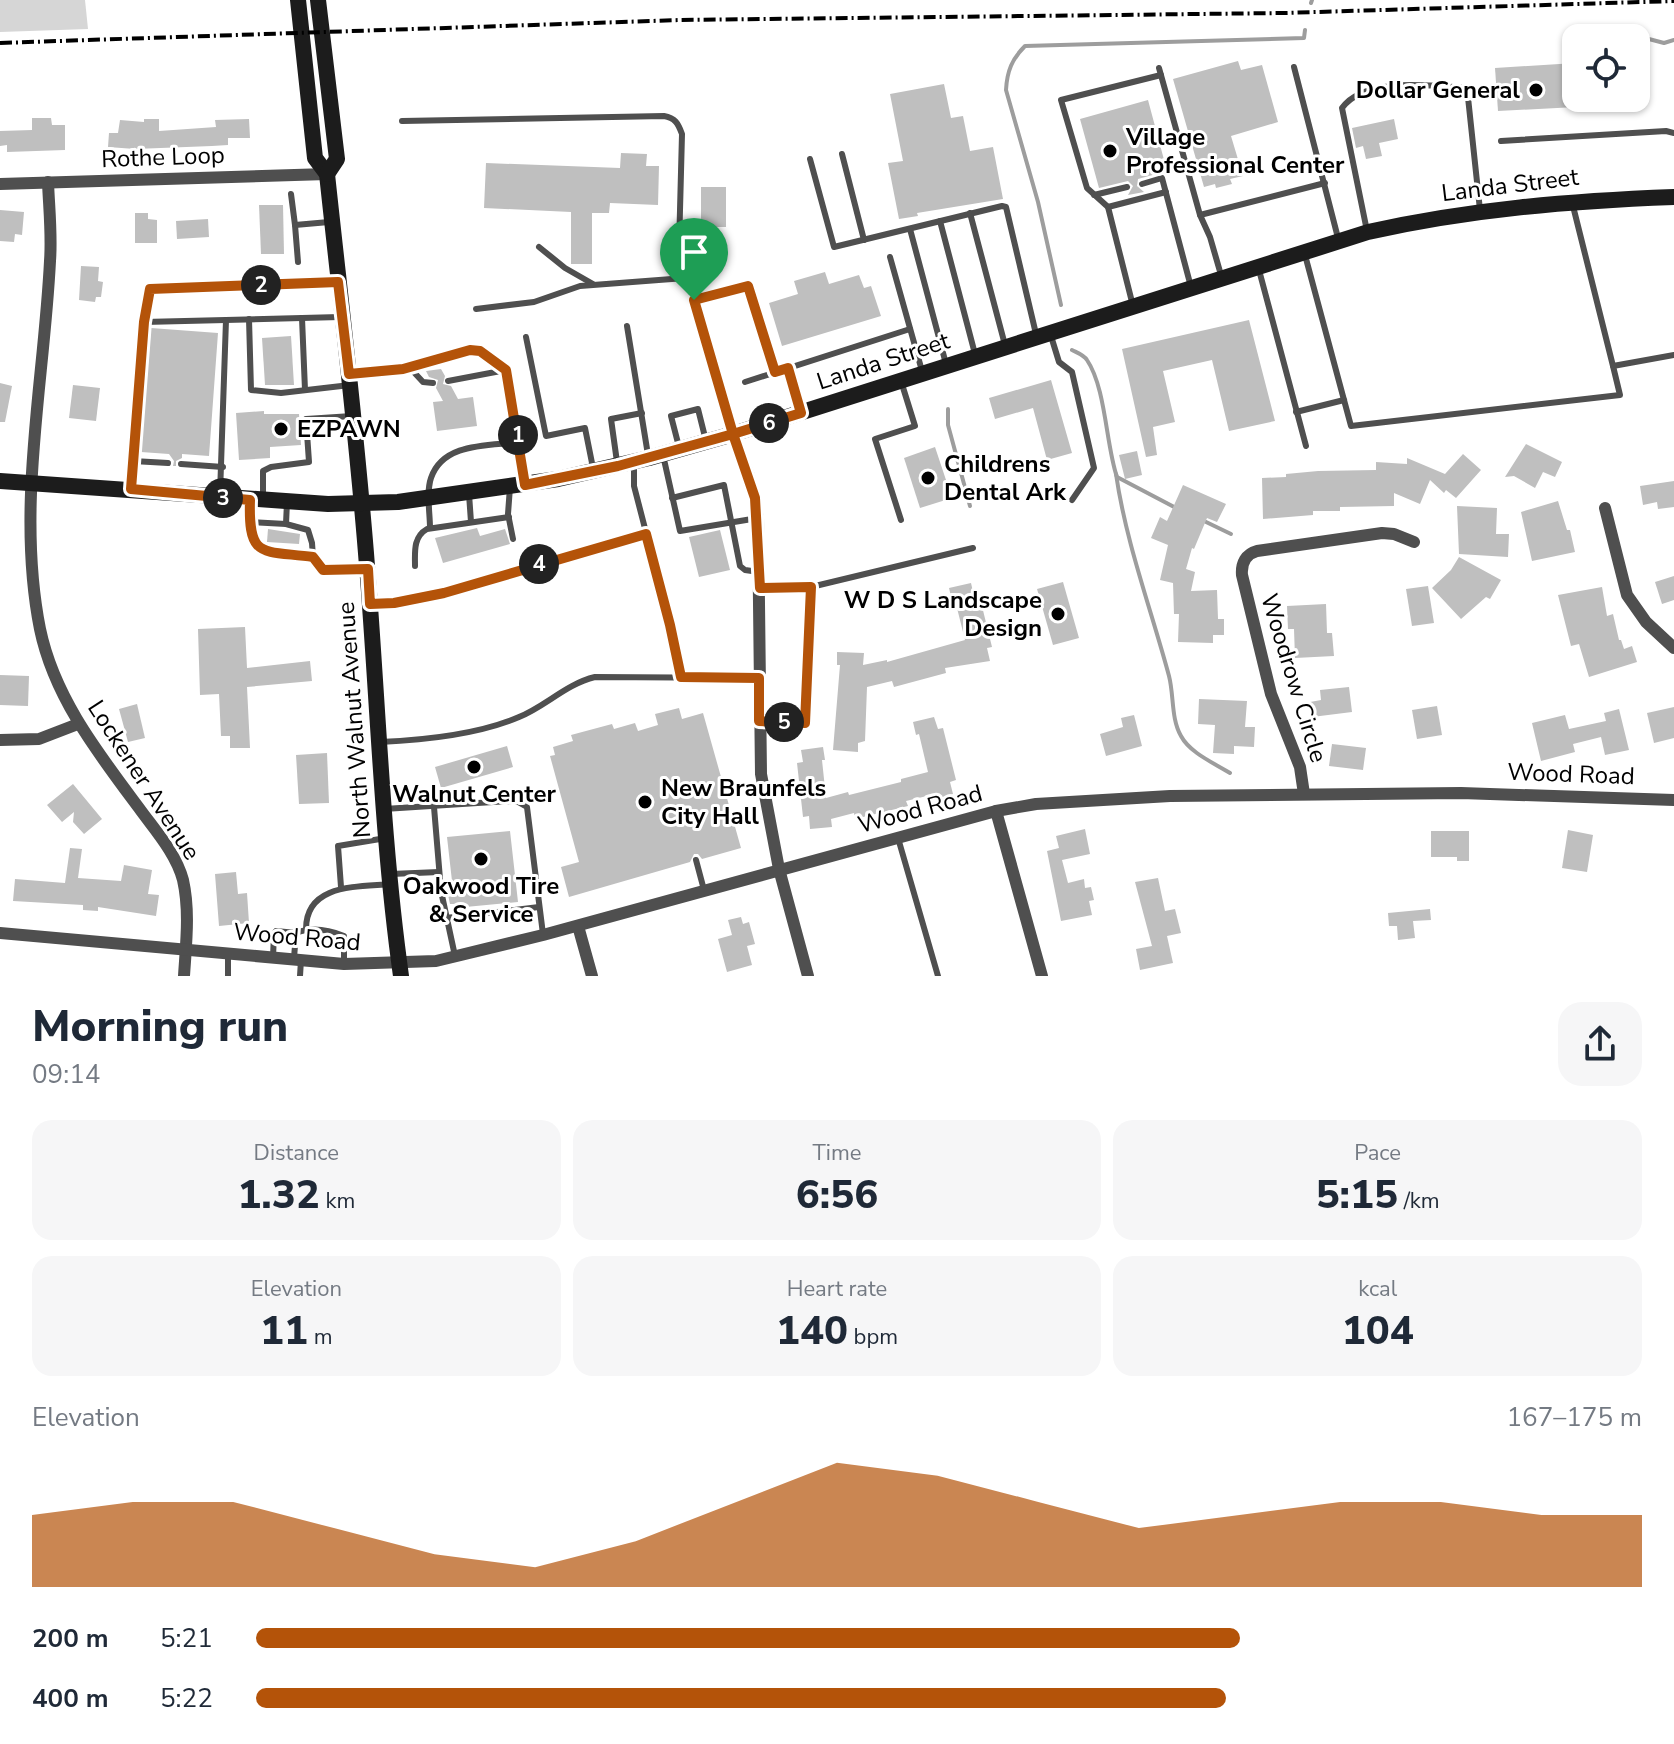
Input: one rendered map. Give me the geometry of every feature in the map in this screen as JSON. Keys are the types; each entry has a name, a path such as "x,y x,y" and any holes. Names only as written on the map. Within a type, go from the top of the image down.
{"main road":[{"name":"North Walnut Avenue","path":"298,0 315,158 327,174 353,416 368,569 389,879 400,970"},
{"name":"North Walnut Avenue","path":"318,0 337,159 327,174"},
{"name":"Landa Street","path":"0,481 220,498 361,504 518,486 594,472 733,434 1368,232 1480,210 1572,201 1674,197"}],"street":[{"name":"Rothe Loop","path":"0,184 327,174"},
{"name":"Lockener Avenue","path":"48,182 50,260 32,484 31,549 35,606 49,660 78,724 166,845 182,876 187,906 184,976"},
{"path":"694,300 733,434 749,476 758,518 761,774 779,869 808,976"},
{"path":"1605,508 1627,595 1646,622 1674,648"},
{"name":"Woodrow Circle","path":"1304,794 1300,767 1271,694 1242,564 1248,555 1257,551 1382,533 1414,542"},
{"path":"0,740 39,739 78,724"},
{"name":"Wood Road","path":"0,933 400,970 578,926 996,811 1036,804 1109,798 1461,793 1674,800"},
{"path":"996,811 1042,976"},
{"path":"578,926 592,976"}],"lane":[{"path":"1294,67 1339,241"},
{"path":"1133,306 1108,207 1087,188 1061,100 1160,72 1221,278"},
{"path":"1368,232 1342,108 1361,93 1403,84 1467,88 1480,210"},
{"path":"402,121 672,118 678,123 682,134 679,248 685,278 694,300 748,286 775,372"},
{"path":"1501,141 1674,133"},
{"path":"842,154 864,240"},
{"path":"810,159 834,247 1006,207 1043,335 1059,362 1072,372 1094,468 1072,500"},
{"path":"1142,184 1162,178 1191,287"},
{"path":"1200,215 1325,183"},
{"path":"1094,195 1127,187"},
{"path":"1108,207 1166,192"},
{"path":"291,194 298,262"},
{"path":"1304,252 1351,426 1620,395 1572,201"},
{"path":"970,213 1005,348"},
{"path":"940,221 976,357"},
{"path":"295,225 332,222"},
{"path":"910,229 947,366"},
{"path":"539,247 565,268 593,284"},
{"path":"890,257 923,374"},
{"path":"1258,266 1306,446"},
{"path":"476,309 534,302 593,284 685,278"},
{"path":"131,489 144,322 150,289 338,282"},
{"path":"144,322 342,317"},
{"path":"302,318 305,390"},
{"path":"249,319 251,390 281,393 305,390 410,368 473,349 506,370 519,442 518,486 509,517 513,539"},
{"path":"220,498 226,320"},
{"path":"627,326 642,413 641,460 634,486 681,677"},
{"path":"745,382 910,329"},
{"path":"526,337 546,436 585,428 594,472"},
{"path":"1613,366 1674,355"},
{"path":"410,368 423,382 433,383"},
{"path":"788,368 801,413"},
{"path":"448,381 506,370"},
{"path":"901,381 915,426 875,439 901,520"},
{"path":"1296,412 1344,400"},
{"path":"679,449 671,416 698,409 706,441"},
{"path":"642,413 611,419 672,498 680,531 758,518"},
{"path":"313,557 263,551 255,543 250,522 263,471 309,462 306,419 353,416"},
{"path":"430,528 430,480 437,465 456,450 519,442"},
{"path":"133,461 168,463"},
{"path":"181,464 223,467"},
{"path":"672,498 724,485 740,566 759,572"},
{"path":"469,492 471,522"},
{"path":"286,524 287,502"},
{"path":"415,566 415,543 422,532 430,528 509,517"},
{"path":"250,522 286,524 308,530 313,557 323,570 368,569"},
{"path":"370,604 394,603 444,593 646,534"},
{"path":"760,588 811,587 973,548"},
{"path":"759,721 805,723 811,587"},
{"path":"378,742 436,739 515,719 571,685 595,677 759,678"},
{"path":"384,809 513,801 527,807 543,935"},
{"path":"434,807 439,872 455,956"},
{"path":"341,887 338,846 386,838"},
{"path":"898,838 938,976"},
{"path":"696,860 704,890"},
{"path":"306,929 306,913 312,904 341,887 439,872"},
{"path":"446,918 539,907"},
{"path":"273,957 276,931 296,933 306,929 344,936 344,964"},
{"path":"296,933 300,976"},
{"path":"228,953 228,976"}],"shaded area":[{"path":"0,0 85,0 88,29 0,32"}],"building":[{"path":"1238,61 1241,70 1262,65 1278,122 1231,136 1243,176 1230,179 1232,184 1204,187 1173,79"},
{"name":"Dollar General","path":"1562,64 1562,108 1498,111 1495,68"},
{"path":"944,84 951,118 963,116 970,151 993,147 1003,199 917,213 918,216 899,219 888,163 903,161 890,94"},
{"name":"Village Professional Center","path":"1148,100 1167,171 1138,179 1137,186 1144,192 1128,195 1133,186 1128,181 1099,188 1080,119"},
{"path":"32,118 51,118 52,125 65,125 65,150 7,152 7,145 0,146 0,131 32,130"},
{"path":"144,119 159,119 159,131 216,127 215,120 249,119 250,138 228,138 228,145 135,149 108,147 109,133 118,133 120,120 144,122"},
{"path":"1394,119 1398,139 1379,143 1382,156 1366,159 1363,146 1356,148 1352,128"},
{"path":"621,153 647,154 646,166 659,166 658,205 610,203 609,213 592,213 592,264 571,264 571,212 484,208 486,163 620,168"},
{"path":"701,187 726,187 726,227 701,227"},
{"path":"259,205 283,205 284,254 261,254"},
{"path":"0,210 24,212 22,235 15,234 14,242 0,241"},
{"path":"135,213 148,213 148,219 157,220 157,243 135,243"},
{"path":"208,219 209,237 177,239 176,221"},
{"path":"81,266 99,267 98,281 103,282 101,297 96,297 95,302 79,300"},
{"path":"825,272 829,284 859,275 864,288 871,286 881,316 782,346 769,303 798,294 794,281"},
{"path":"1249,320 1275,421 1229,431 1212,360 1163,371 1175,422 1153,427 1157,455 1146,457 1122,349"},
{"path":"151,328 218,333 209,456 182,454 173,466 174,461 169,454 141,452"},
{"path":"291,336 294,385 265,385 262,338"},
{"path":"441,369 445,376 443,384 451,386 458,399 473,397 477,426 437,431 433,402 443,401 436,388 438,380 429,377 426,371"},
{"path":"1051,380 1072,453 1047,460 1033,408 995,419 989,398"},
{"path":"0,383 12,386 5,422 0,422"},
{"path":"73,385 100,388 96,421 69,418"},
{"path":"264,411 264,414 299,414 301,445 270,447 270,458 239,460 236,413"},
{"path":"1526,444 1562,462 1555,477 1543,472 1535,488 1514,476 1505,477"},
{"name":"Childrens Dental Ark","path":"935,447 952,498 920,508 904,458"},
{"path":"1137,451 1142,475 1125,479 1119,455"},
{"path":"1463,454 1481,470 1456,498 1446,490 1444,493 1430,480 1420,504 1394,493 1394,506 1340,507 1340,511 1313,511 1313,515 1263,519 1262,478 1318,471 1376,470 1376,462 1407,464 1407,458 1445,474"},
{"path":"1674,481 1674,507 1658,509 1657,502 1643,505 1640,486"},
{"path":"1183,485 1226,504 1217,522 1207,518 1192,548 1186,569 1195,572 1191,591 1217,590 1218,619 1224,619 1224,635 1213,635 1213,643 1178,642 1179,614 1174,614 1173,583 1160,580 1168,545 1151,538 1160,517 1167,521"},
{"path":"1558,501 1575,552 1532,561 1521,512"},
{"path":"1457,506 1497,508 1496,534 1509,534 1508,557 1459,554"},
{"path":"477,528 480,536 505,529 510,544 443,563 435,538"},
{"path":"268,529 300,534 299,544 267,542"},
{"path":"720,530 730,570 699,577 689,537"},
{"path":"1459,557 1501,580 1490,599 1486,597 1461,619 1432,588 1451,570"},
{"path":"1674,576 1674,600 1662,604 1655,582"},
{"name":"W D S Landscape Design","path":"1063,582 1079,638 1053,645 1037,589"},
{"path":"971,583 974,596 979,594 992,647 987,648 990,661 945,668 946,673 894,687 892,681 867,687 865,741 858,743 858,752 833,750 840,665 837,665 837,652 864,653 863,665 887,662 965,640 949,588"},
{"path":"1428,586 1434,623 1412,626 1406,589"},
{"path":"1602,587 1607,616 1613,614 1619,640 1624,649 1632,646 1637,662 1589,677 1579,644 1571,646 1558,595"},
{"path":"1326,604 1327,633 1332,633 1334,656 1295,658 1294,629 1288,629 1287,606"},
{"path":"245,627 247,668 310,661 312,681 247,687 250,748 230,748 230,736 221,736 219,694 200,695 198,629"},
{"path":"0,675 29,676 28,706 0,705"},
{"path":"1349,687 1352,712 1312,717 1310,702 1321,700 1320,690"},
{"path":"1199,699 1247,701 1245,727 1255,727 1254,747 1234,746 1234,754 1213,753 1215,725 1198,724"},
{"path":"137,704 145,738 128,742 119,709"},
{"path":"1437,706 1442,735 1417,739 1412,710"},
{"path":"1674,707 1674,738 1654,743 1647,713"},
{"name":"New Braunfels City Hall","path":"679,708 682,719 703,713 741,848 702,859 694,854 690,862 569,897 561,867 579,862 550,756 555,755 553,747 573,741 571,735 612,724 614,729 635,723 638,731 658,725 655,714"},
{"path":"1619,709 1629,750 1605,755 1601,737 1573,744 1575,752 1541,761 1532,723 1565,715 1569,729 1606,721 1604,713"},
{"path":"1134,715 1142,746 1106,756 1100,734 1123,727 1121,718"},
{"path":"934,717 938,729 943,728 956,780 950,782 953,794 932,800 931,795 906,801 908,806 855,819 854,813 831,819 832,827 810,829 809,816 803,817 797,763 803,762 801,750 823,747 826,798 848,792 849,795 928,772 913,722"},
{"path":"1332,744 1366,748 1363,770 1329,766"},
{"name":"Walnut Center","path":"507,746 513,767 441,788 435,767"},
{"path":"327,753 329,803 299,804 296,755"},
{"path":"73,784 102,819 84,834 73,822 74,812 62,822 47,805"},
{"path":"1085,829 1090,854 1062,860 1068,883 1084,879 1085,888 1091,887 1094,900 1089,901 1092,915 1061,921 1047,851 1059,848 1056,836"},
{"path":"1568,830 1593,835 1587,872 1562,868"},
{"name":"Oakwood Tire & Service","path":"510,831 518,902 455,908 454,904 450,904 447,890 446,881 452,881 447,837"},
{"path":"1431,831 1469,831 1469,861 1457,861 1457,857 1431,857"},
{"path":"70,848 82,849 78,878 121,881 124,865 152,870 148,894 159,895 156,916 98,907 98,911 83,910 83,905 13,901 15,879 65,883"},
{"path":"236,872 238,894 247,893 249,923 219,926 215,874"},
{"path":"1158,878 1165,911 1175,909 1181,933 1167,936 1173,963 1140,970 1136,949 1152,946 1135,882"},
{"path":"1430,909 1431,920 1413,921 1415,938 1398,940 1397,926 1389,926 1388,913"},
{"path":"741,917 743,924 749,922 755,944 747,946 752,965 727,972 718,939 732,935 728,920"}],"waterway":[{"path":"1061,305 1038,202 1006,90 1011,66 1020,51 1025,46 1304,38 1305,30"},
{"path":"1650,39 1664,43 1674,40"},
{"path":"1072,350 1086,358 1098,386 1117,477 1178,509"},
{"path":"948,409 948,425 970,506"},
{"path":"1116,474 1132,551 1169,676 1178,729 1190,748 1230,773"},
{"path":"1204,521 1231,534"}],"railway":[{"path":"0,43 680,20 1284,13 1674,1"}],"place":[{"name":"Dollar General","path":"1536,90"},
{"name":"Village Professional Center","path":"1110,151"},
{"name":"EZPAWN","path":"281,429"},
{"name":"Childrens Dental Ark","path":"928,478"},
{"name":"W D S Landscape Design","path":"1058,614"},
{"name":"Walnut Center","path":"474,767"},
{"name":"New Braunfels City Hall","path":"645,802"},
{"name":"Oakwood Tire & Service","path":"481,859"}],"route":[{"path":"694,300 733,434 582,475 525,485 506,370 480,351 473,349 403,369 349,374 338,282 150,289 144,322 131,489 250,500 250,532 263,551 313,557 323,570 368,569 370,604 394,603 444,593 646,534 681,677 759,678 759,721 805,723 811,587 760,588 755,498 733,434 801,413 788,368 775,372 748,286 694,300"}]}
